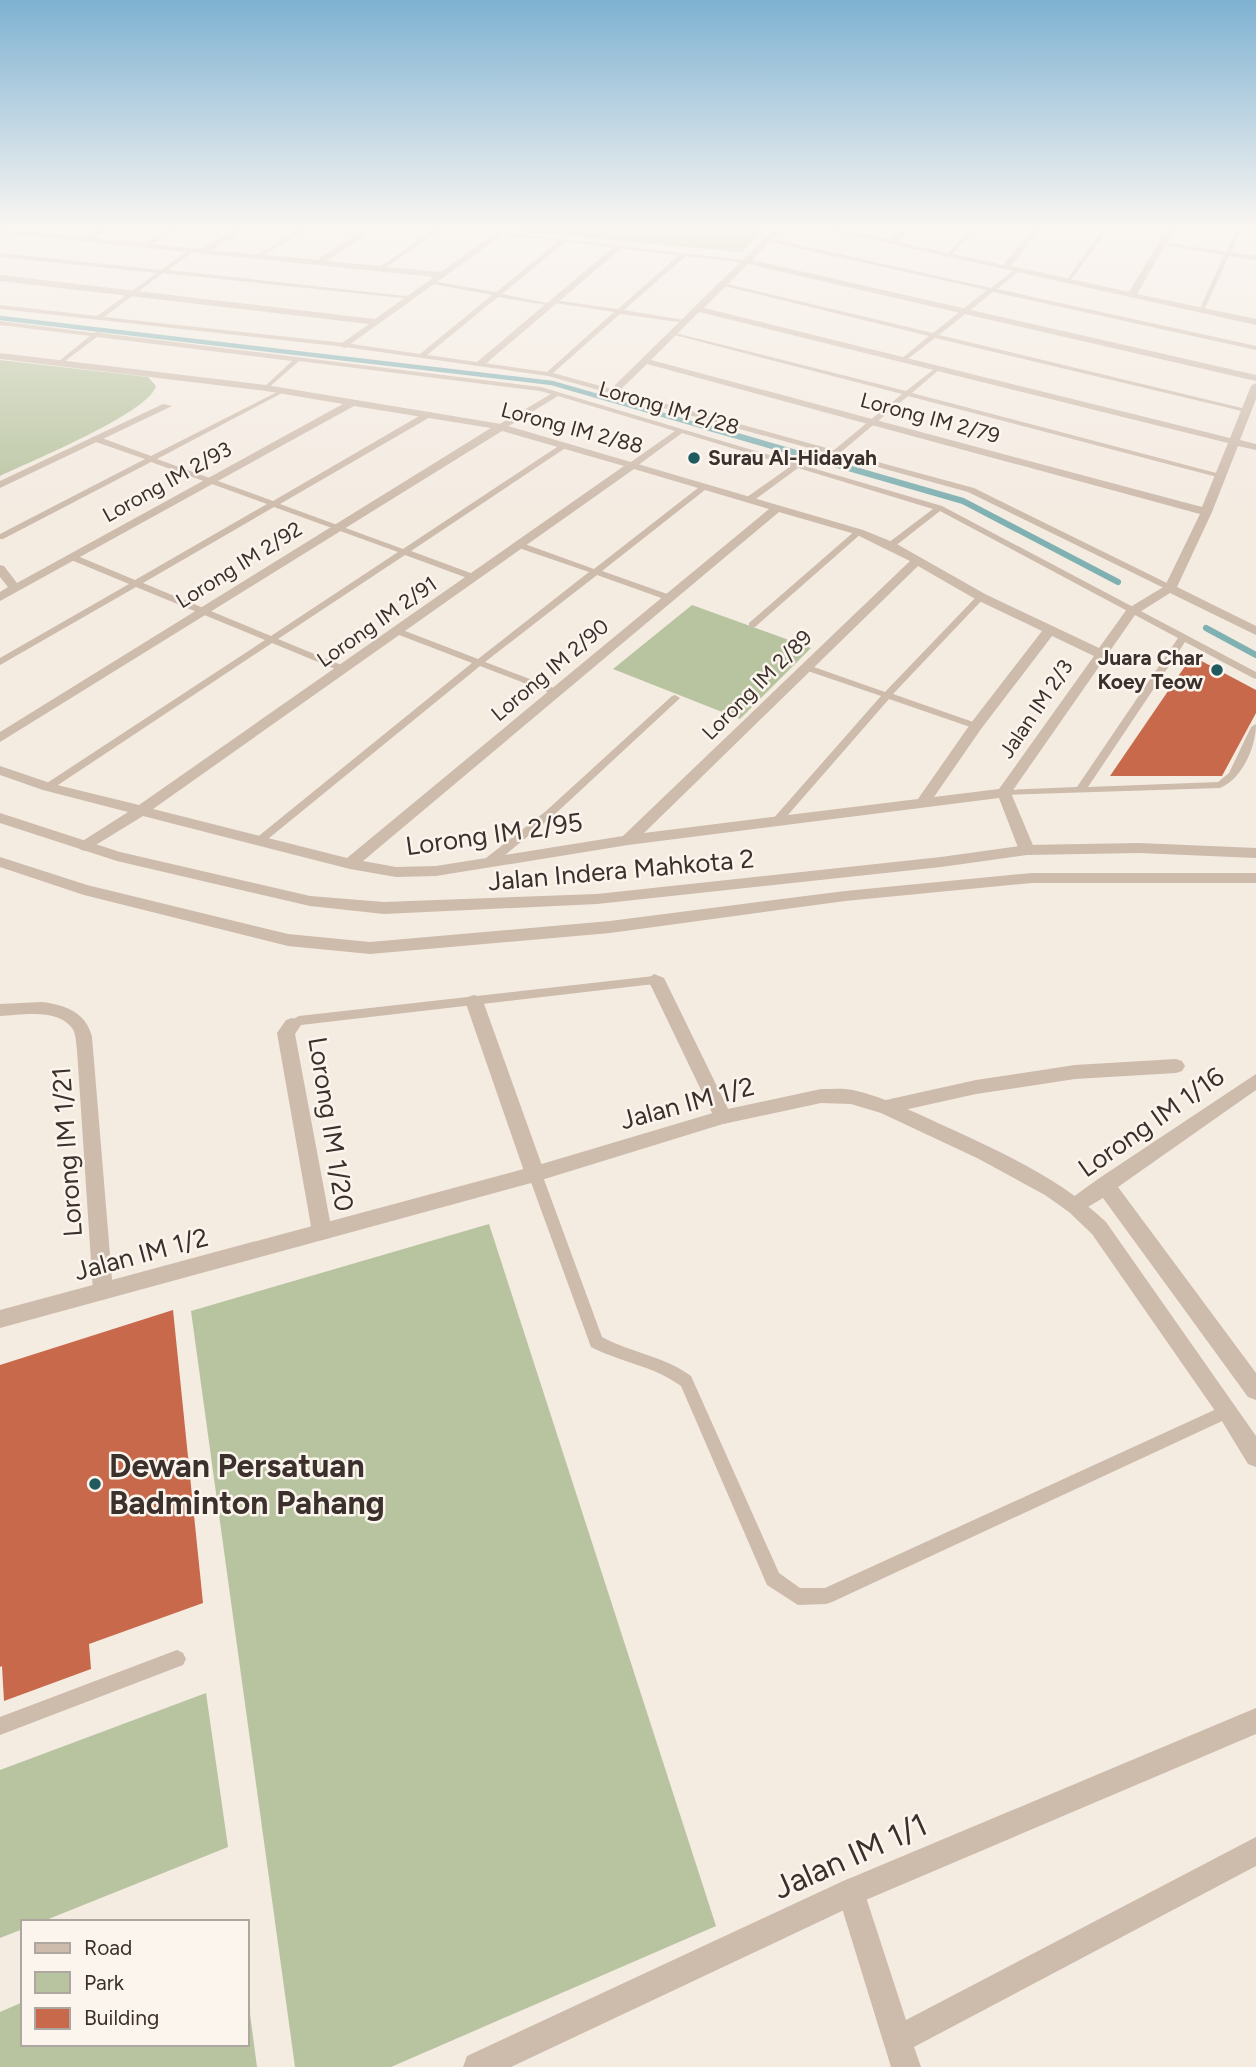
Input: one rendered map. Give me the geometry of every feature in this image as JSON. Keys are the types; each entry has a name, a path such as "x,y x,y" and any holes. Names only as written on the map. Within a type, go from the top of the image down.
{"street":[{"path":"372,321 377,322"},
{"path":"480,364 531,321"},
{"path":"749,321 1256,447"},
{"path":"1010,321 1256,378"},
{"path":"345,345 377,322"},
{"path":"615,390 684,322"},
{"name":"Lorong IM 2/88","path":"0,356 266,388 501,427 859,532 891,545 981,597 1100,653"},
{"name":"Lorong IM 2/79","path":"645,360 1206,512"},
{"path":"1256,386 1206,512 1170,588 1256,631"},
{"name":"Lorong IM 2/93","path":"0,597 352,402"},
{"path":"0,485 167,406"},
{"name":"Lorong IM 2/92","path":"0,737 501,427"},
{"name":"Lorong IM 2/91","path":"86,846 142,810 634,464"},
{"name":"Lorong IM 2/90","path":"350,864 778,507"},
{"name":"Lorong IM 2/89","path":"628,840 916,561"},
{"path":"0,569 15,589"},
{"name":"Jalan IM 2/3","path":"1027,850 1004,793 1131,612 1170,588"},
{"name":"Jalan IM 2/3","path":"922,804 976,726 1050,630"},
{"name":"Lorong IM 2/95","path":"0,770 48,787 350,864 410,872 436,871 628,840 1004,793"},
{"name":"Jalan Indera Mahkota 2","path":"0,818 117,856 310,901 384,908 597,899 941,863 1027,850 1139,848 1256,853"},
{"name":"Jalan Indera Mahkota 2","path":"0,862 83,890 288,940 370,948 610,927 845,896 1032,878 1256,878"},
{"path":"653,980 658,982 723,1117"},
{"path":"474,1001 535,1174"},
{"name":"Lorong IM 1/21","path":"0,1010 36,1008 66,1014 81,1026 86,1051 103,1291"},
{"name":"Lorong IM 1/20","path":"292,1025 286,1033 322,1232"},
{"path":"886,1107 976,1087 1075,1072 1176,1066"},
{"name":"Lorong IM 1/16","path":"1076,1206 1253,1090"},
{"name":"Jalan IM 1/2","path":"0,1319 535,1174 723,1117 821,1096 851,1097 886,1107 986,1154 1052,1189 1076,1206 1099,1228 1228,1410 1256,1456"},
{"path":"1105,1185 1256,1390"},
{"name":"Jalan IM 1/1","path":"478,2067 851,1892 1256,1721"},
{"path":"851,1892 901,2054 1256,1851"}],"lane":[{"path":"130,321 345,345 480,364 548,374 615,390 988,496 1170,588"},
{"path":"421,356 463,321"},
{"path":"548,374 607,321"},
{"path":"877,321 1246,410"},
{"path":"903,359 951,321"},
{"path":"1135,321 1256,348"},
{"name":"Lorong IM 2/28","path":"0,323 541,389 939,508 1182,639"},
{"path":"61,362 98,333"},
{"path":"673,333 1220,475"},
{"path":"266,388 299,358"},
{"path":"835,453 938,368"},
{"path":"0,537 283,391"},
{"path":"501,427 557,394"},
{"path":"0,662 429,414"},
{"path":"634,464 682,430"},
{"path":"96,439 473,577"},
{"path":"48,787 566,445"},
{"path":"750,499 799,464"},
{"path":"259,841 478,663 706,486"},
{"path":"891,545 939,508"},
{"path":"752,625 859,532"},
{"path":"519,545 670,598"},
{"path":"72,557 344,669"},
{"path":"776,822 887,694 981,597"},
{"path":"397,631 556,692"},
{"path":"1081,789 1182,639 1256,676"},
{"path":"805,667 976,726"},
{"path":"490,861 550,813 675,698"},
{"path":"1004,793 1220,785 1233,775 1256,727"},
{"path":"292,1025 299,1021 653,980"},
{"path":"535,1174 596,1342 612,1352 673,1370 686,1381 773,1579 798,1597 826,1596 1228,1410"},
{"path":"0,1726 177,1659"}],"green space":[{"path":"0,360 148,377 156,386 148,397 111,423 0,476"},
{"path":"692,605 811,648 740,719 613,669"},
{"path":"489,1224 716,1926 391,2067 295,2067 191,1311"},
{"path":"206,1693 228,1847 46,1920 21,1920 21,1930 0,1938 0,1770"},
{"path":"248,1999 257,2067 0,2067 0,2012 21,2003 21,2046 248,2046"}],"building":[{"path":"1192,656 1256,690 1256,713 1222,776 1110,776"},
{"name":"Dewan Persatuan Badminton Pahang","path":"173,1310 203,1603 89,1644 91,1669 4,1701 2,1666 0,1667 0,1365"}],"waterway":[{"path":"29,321 552,383 712,429"},
{"path":"706,427 963,501 1118,582"},
{"path":"1206,628 1256,655"}],"place":[{"name":"Surau Al-Hidayah","path":"694,458"},
{"name":"Juara Char Koey Teow","path":"1217,670"},
{"name":"Dewan Persatuan Badminton Pahang","path":"95,1484"}]}
